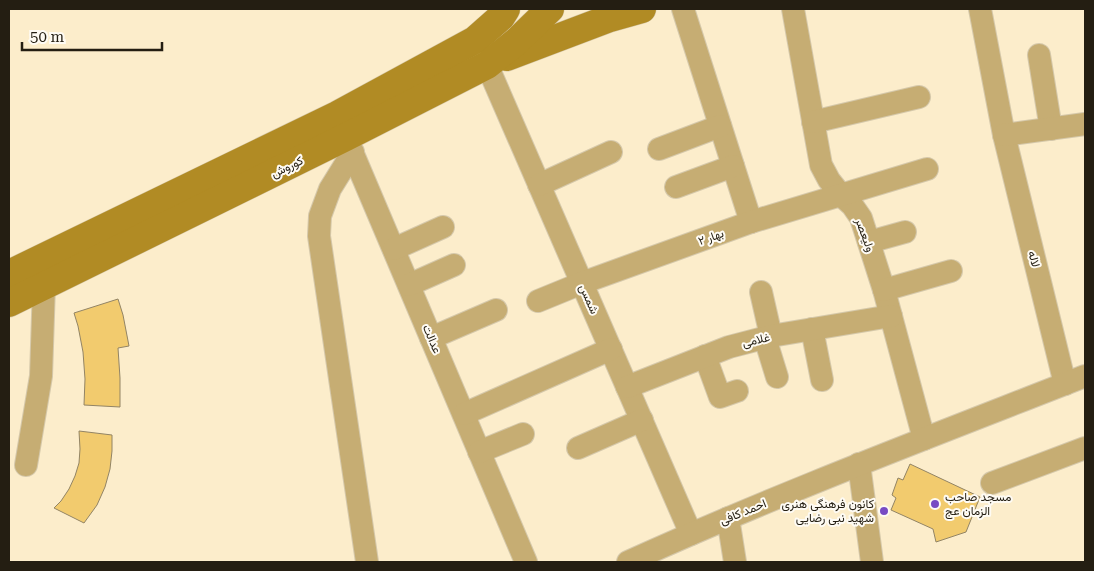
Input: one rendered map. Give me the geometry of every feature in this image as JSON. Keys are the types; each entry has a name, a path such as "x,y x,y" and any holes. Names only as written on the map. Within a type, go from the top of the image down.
{"main road":[{"name":"کوروش","path":"9,274 346,135 475,40 501,17 506,9"},
{"name":"کوروش","path":"9,303 486,64 517,41 550,9"},
{"path":"486,64 610,18 642,9"}],"street":[{"path":"683,9 751,222"},
{"name":"ولیعصر","path":"793,9 821,165 829,180 861,218 884,290 924,439"},
{"name":"لاله","path":"980,9 1004,135 1075,380"},
{"path":"1039,55 1051,129"},
{"name":"شمس","path":"486,64 691,534"},
{"path":"813,122 920,97"},
{"path":"1004,135 1085,124"},
{"path":"659,149 720,126"},
{"name":"عدالت","path":"346,135 526,562"},
{"path":"346,135 320,216 319,236 367,562"},
{"path":"539,185 611,152"},
{"path":"676,187 733,166"},
{"name":"بهار ۲","path":"538,301 582,283 751,222 927,169"},
{"path":"394,249 443,227"},
{"path":"869,242 905,232"},
{"path":"409,285 454,265"},
{"path":"884,290 951,271"},
{"path":"26,465 41,376 44,285"},
{"path":"761,292 777,377"},
{"path":"431,338 496,310"},
{"name":"غلامی","path":"627,387 729,347 768,337 891,316"},
{"path":"812,330 822,380"},
{"path":"464,414 611,349"},
{"path":"704,356 720,397 737,391"},
{"name":"احمد کافی","path":"628,562 859,464 1075,380"},
{"path":"578,448 642,420"},
{"path":"479,452 523,434"},
{"path":"992,483 1085,448"},
{"path":"859,464 872,562"},
{"path":"728,518 735,562"}],"building":[{"path":"118,299 129,346 118,348 120,407 84,405 83,352 74,313"},
{"path":"79,431 112,435 110,469 105,487 97,505 84,523 54,508 69,489 75,476 79,463"},
{"name":"مسجد صاحب الزمان عج","path":"910,464 980,497 966,532 936,542 933,529 891,510 896,498 892,495 898,478 903,480"}],"place":[{"name":"مسجد صاحب الزمان عج","path":"935,504"},
{"name":"کانون فرهنگی هنری شهید نبی رضایی","path":"884,511"}]}
